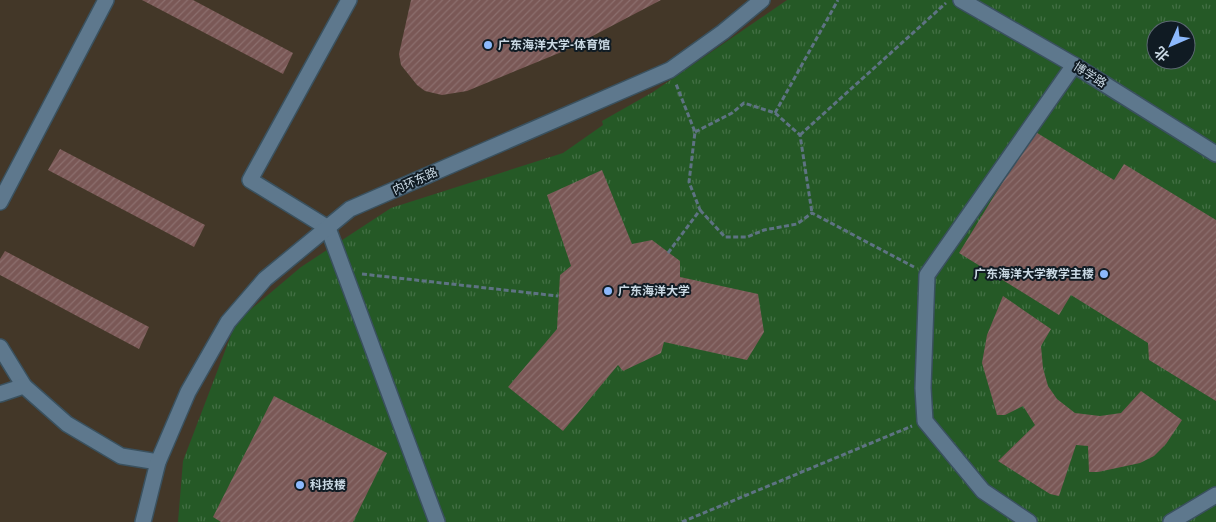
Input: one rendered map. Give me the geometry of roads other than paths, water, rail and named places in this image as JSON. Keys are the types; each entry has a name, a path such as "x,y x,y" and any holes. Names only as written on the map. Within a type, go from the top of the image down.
{"street":[{"path":"0,202 106,0"},
{"path":"349,0 250,180 328,228 437,522"},
{"name":"内环东路","path":"143,522 158,462 188,392 228,322 265,279 350,209 670,70 723,32 762,0"},
{"name":"博学路","path":"961,0 1074,65 1216,154"},
{"path":"1029,522 983,491 925,421 923,388 927,275 1074,65"},
{"path":"0,347 24,386 67,424 121,456 158,462"},
{"path":"0,394 24,386"},
{"path":"1171,522 1216,495"}],"place":[{"name":"广东海洋大学-体育馆","path":"488,45"},
{"name":"广东海洋大学教学主楼","path":"1104,274"},
{"name":"广东海洋大学","path":"608,291"},
{"name":"科技楼","path":"300,485"}]}
